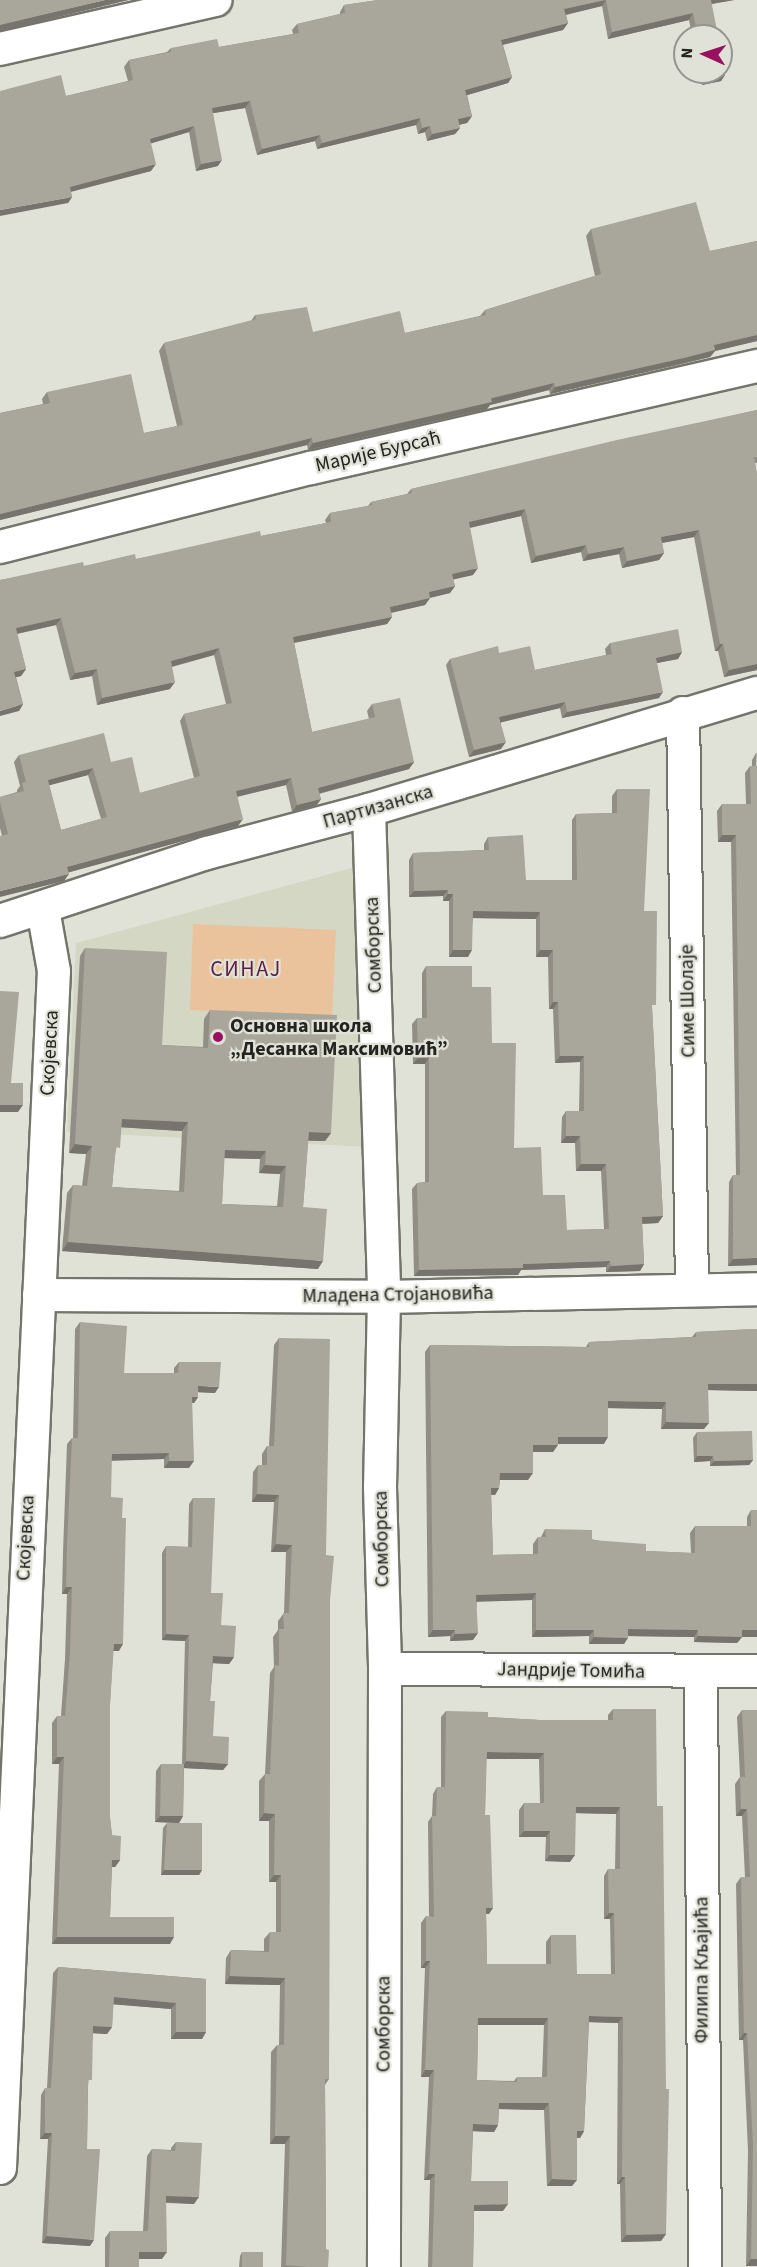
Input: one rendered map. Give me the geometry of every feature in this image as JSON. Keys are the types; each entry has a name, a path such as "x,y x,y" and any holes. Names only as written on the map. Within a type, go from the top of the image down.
{"street":[{"path":"0,50 215,0"},
{"name":"Марије Бурсаћ","path":"0,547 311,468 757,366"},
{"name":"Партизанска","path":"0,921 43,909 207,853 369,810 683,713 757,693"},
{"name":"Симе Шолаје","path":"683,713 692,1289"},
{"name":"Сомборска","path":"369,810 384,1297 380,1487 385,1669 384,2267"},
{"name":"Скојевска","path":"0,2168 54,971 43,909"},
{"name":"Младена Стојановића","path":"39,1295 384,1297 757,1289"},
{"name":"Јандрије Томића","path":"385,1669 757,1671"},
{"name":"Филипа Кљајића","path":"701,1672 705,2267"}],"shaded area":[{"name":"Основна школа „Десанка Максимовић”","path":"363,865 367,1147 67,1132 76,943"},
{"path":"193,924 336,930 332,1016 190,1010"}],"building":[{"path":"0,0 105,0 0,25"},
{"path":"378,0 605,0 564,9 568,23 501,40 512,77 465,90 472,116 458,119 460,128 432,134 430,126 422,128 420,118 322,143 320,135 262,149 250,101 212,108 222,160 201,164 194,126 150,139 156,164 70,187 72,197 0,210 0,91 61,75 66,96 133,80 129,60 171,52 171,48 217,39 219,47 299,33 297,24 345,13 344,5"},
{"path":"606,0 711,0 716,24 695,24 693,13 612,32"},
{"path":"696,202 710,251 757,241 757,335 714,345 715,350 684,358 555,387 554,383 491,398 492,402 313,443 312,438 0,514 0,413 50,403 47,392 131,374 144,433 183,425 164,343 256,319 255,315 307,307 313,332 400,311 405,333 486,315 485,310 601,274 591,229"},
{"path":"757,410 757,457 754,457 757,475 757,664 729,670 723,644 720,644 699,530 661,537 664,553 627,561 624,547 588,554 586,545 536,556 525,509 469,522 478,568 452,574 455,586 429,592 430,598 390,607 392,617 293,637 312,732 375,717 372,704 400,698 414,762 318,788 321,799 297,805 291,778 236,791 243,819 67,867 69,874 0,891 0,836 8,834 0,797 24,791 22,783 26,782 19,755 104,733 111,762 132,757 140,793 200,776 184,714 232,703 219,648 171,661 175,682 102,698 97,669 75,673 61,618 16,628 26,669 14,672 23,704 0,711 0,580 83,562 84,566 135,554 136,559 260,531 261,536 331,522 330,513 372,505 371,502 412,493 411,489 617,440","holes":["93,768 107,817 61,830 48,780"]},
{"path":"678,629 682,652 656,658 663,692 567,712 565,702 499,717 506,742 474,750 450,659 498,646 499,653 530,646 535,670 612,654 610,643"},
{"path":"750,766 757,766 757,1258 733,1259 733,1175 740,1175 736,835 722,835 722,804 751,804"},
{"path":"617,789 650,789 644,911 657,911 656,1005 652,1005 663,1216 642,1217 644,1264 611,1266 610,1261 523,1264 523,1268 419,1270 417,1183 429,1182 429,1057 418,1058 417,1018 427,1018 426,966 472,966 472,987 491,987 492,1043 516,1043 514,1148 541,1147 543,1195 565,1195 567,1230 609,1229 606,1164 581,1164 580,1136 566,1136 566,1111 584,1111 584,1056 560,1056 558,1002 553,1002 553,950 540,950 540,912 473,911 472,950 453,950 453,894 448,894 448,890 414,891 413,853 489,850 488,837 523,835 526,880 577,880 576,814 617,813"},
{"path":"85,948 167,952 162,1045 208,1048 210,1010 337,1015 331,1133 309,1132 303,1207 327,1209 323,1261 68,1242 73,1185 87,1186 92,1146 75,1144","holes":["122,1119 188,1122 184,1192 112,1187 116,1147 120,1148","225,1150 266,1151 265,1165 286,1166 283,1207 222,1204"]},
{"path":"0,991 19,992 11,1083 23,1083 23,1105 0,1105"},
{"path":"80,1322 127,1326 124,1373 178,1373 179,1362 221,1362 219,1387 198,1386 198,1397 192,1397 194,1461 169,1461 169,1453 112,1454 111,1497 123,1498 122,1518 126,1518 123,1644 114,1644 110,1704 110,1818 112,1835 121,1836 120,1860 112,1860 110,1917 174,1917 174,1937 57,1937 64,1757 57,1757 57,1716 65,1716 70,1653 72,1587 66,1587 67,1545 72,1438 78,1438"},
{"path":"757,1329 757,1384 708,1384 709,1423 666,1422 666,1402 608,1401 608,1437 558,1437 558,1445 533,1445 533,1473 500,1473 499,1488 491,1488 493,1555 538,1554 538,1537 546,1537 545,1529 592,1530 592,1540 646,1544 646,1551 695,1553 695,1526 751,1526 751,1510 757,1510 757,1630 742,1630 742,1637 698,1636 698,1630 628,1629 628,1638 594,1637 594,1630 536,1630 536,1593 476,1595 478,1633 455,1634 455,1630 433,1630 430,1345 589,1347 589,1342 696,1337 696,1332"},
{"path":"279,1338 330,1339 326,1555 334,1556 330,1600 329,2079 325,2079 328,2267 286,2265 290,2136 275,2136 277,2045 284,2045 285,1978 230,1976 231,1950 269,1952 270,1932 281,1932 281,1875 274,1875 275,1814 264,1813 265,1774 270,1774 275,1665 279,1666 279,1629 284,1629 283,1613 289,1613 292,1545 276,1544 279,1495 257,1494 258,1465 267,1465 267,1446 274,1446"},
{"path":"752,1431 753,1460 714,1461 713,1456 697,1456 697,1432"},
{"path":"193,1498 215,1498 211,1593 223,1593 221,1625 236,1626 234,1657 213,1656 210,1701 215,1701 213,1736 229,1737 228,1764 186,1761 189,1635 166,1634 166,1546 192,1547"},
{"path":"613,1709 656,1709 657,1806 663,1806 666,2089 669,2089 666,2234 626,2235 625,2177 622,2177 623,2017 589,2016 584,2131 577,2131 577,2180 552,2179 549,2103 499,2103 498,2125 473,2124 471,2181 508,2181 508,2204 474,2205 473,2267 432,2267 435,2174 429,2174 434,2070 425,2070 430,1961 426,1961 426,1916 434,1917 432,1816 436,1816 437,1787 445,1787 446,1711 488,1712 488,1717 540,1720 613,1720","holes":["487,1752 544,1753 544,1803 524,1803 524,1831 550,1831 550,1855 575,1855 576,1807 620,1807 620,1869 608,1869 609,1913 614,1913 615,1974 577,1974 576,1935 551,1935 551,1964 487,1964 486,1908 493,1908 490,1815 485,1815","478,2018 548,2018 547,2077 517,2077 517,2082 477,2080"]},
{"path":"742,1710 757,1710 757,2259 751,2259 753,2144 747,2033 744,2033 741,1877 750,1877 747,1809 741,1809 740,1777 745,1777"},
{"path":"161,1764 184,1764 183,1816 160,1816"},
{"path":"167,1823 202,1823 202,1870 164,1870"},
{"path":"58,1967 206,1979 206,2032 176,2032 176,2003 114,1997 112,2027 93,2026 92,2080 88,2080 87,2149 100,2149 94,2240 47,2236 52,2133 45,2133 45,2088 51,2088"},
{"path":"176,2142 202,2143 199,2197 166,2196 167,2252 139,2252 139,2267 109,2267 110,2231 148,2231 152,2149 175,2151"},
{"path":"242,2252 263,2252 263,2267 242,2267"}],"place":[{"name":"Основна школа „Десанка Максимовић”","path":"218,1037"}],"district":[{"name":"СИНАЈ","path":"246,970"}]}
